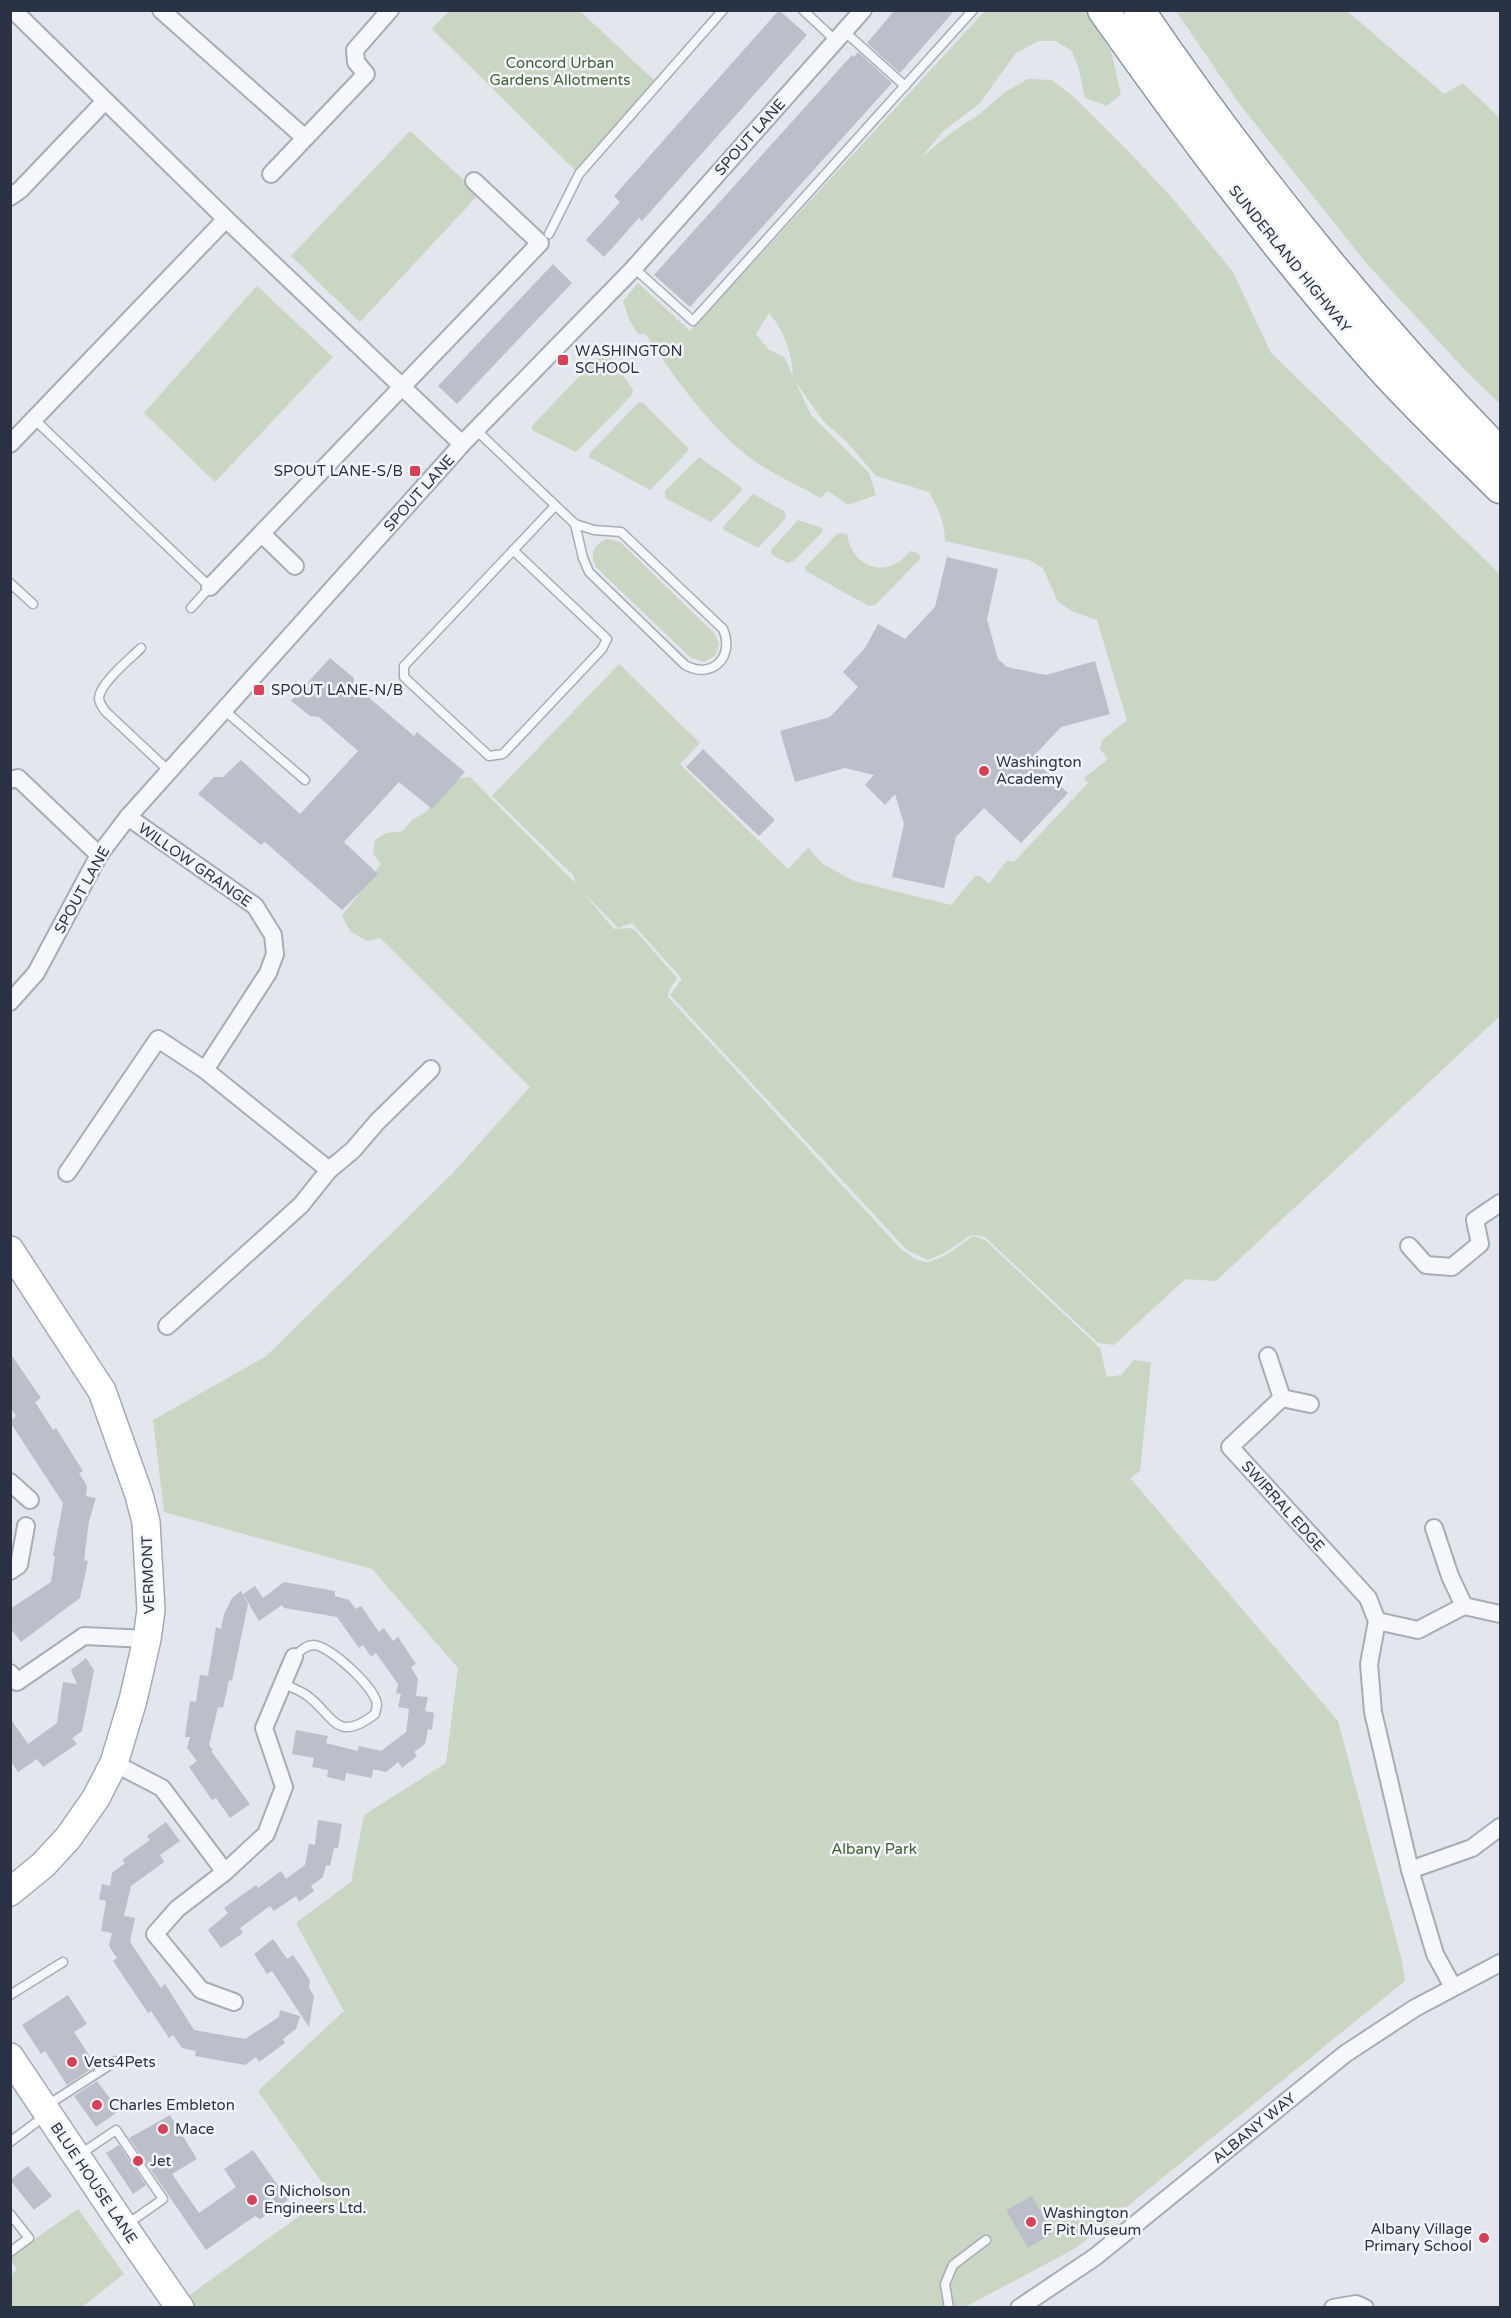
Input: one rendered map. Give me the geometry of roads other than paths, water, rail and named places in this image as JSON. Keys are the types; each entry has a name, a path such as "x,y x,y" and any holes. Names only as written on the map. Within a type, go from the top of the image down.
{"highway":[{"name":"SUNDERLAND HIGHWAY","path":"1103,10 1174,111 1243,202 1372,357 1500,488"},
{"name":"SUNDERLAND HIGHWAY","path":"1138,10 1237,148 1334,268 1500,453"},
{"path":"1431,419 1500,508"}],"main road":[{"name":"VERMONT","path":"10,1892 43,1865 68,1838 96,1798 114,1763 133,1700 151,1610 148,1541 139,1495 102,1391 11,1254"},
{"name":"BLUE HOUSE LANE","path":"10,2057 180,2307"}],"street":[{"path":"13,10 226,219 462,444"},
{"path":"161,10 305,138"},
{"path":"271,174 366,74 356,62 355,50 390,10"},
{"name":"SPOUT LANE","path":"10,1002 36,973 99,855 128,818 462,444 634,268 862,10"},
{"path":"10,198 105,101"},
{"path":"210,588 540,243 474,181"},
{"path":"10,444 226,219"},
{"path":"262,534 295,566"},
{"path":"13,776 99,855"},
{"name":"WILLOW GRANGE","path":"128,818 255,906 273,935 275,954 268,973 204,1070"},
{"path":"67,1173 158,1039 204,1070 329,1170"},
{"path":"167,1326 301,1205 329,1170 353,1150 431,1069"},
{"path":"1409,1246 1426,1265 1452,1267 1480,1244 1475,1220 1500,1203"},
{"path":"1268,1356 1282,1398 1310,1404"},
{"name":"SWIRRAL EDGE","path":"1282,1398 1230,1447 1368,1598 1377,1621"},
{"path":"10,1482 30,1500"},
{"path":"10,1571 19,1564 26,1526"},
{"path":"1434,1528 1464,1606"},
{"path":"1453,1987 1435,1954 1410,1869 1373,1712 1369,1664 1377,1621 1418,1630 1464,1606 1500,1614"},
{"path":"10,1673 17,1682 84,1636 147,1639"},
{"path":"234,2002 201,1990 155,1934 177,1909 225,1872 266,1834 285,1787 264,1728 294,1657"},
{"path":"114,1763 162,1788 225,1872"},
{"path":"1410,1869 1472,1848 1500,1827"},
{"name":"ALBANY WAY","path":"1018,2307 1095,2257 1345,2054 1415,2008 1500,1964"},
{"path":"1333,2307 1356,2304 1365,2307"}],"lane":[{"path":"549,234 579,174 723,10"},
{"path":"803,10 905,86"},
{"path":"634,268 693,321 973,10"},
{"path":"34,419 210,588 191,608"},
{"path":"476,430 574,524 594,530 621,532 723,629 727,643 719,663 712,668 698,670 685,665 589,572 574,524"},
{"path":"513,550 606,639 602,649 503,754 489,756 404,677 404,666 513,550 555,506"},
{"path":"10,583 33,604"},
{"path":"141,648 104,686 99,695 100,703 105,711 169,771"},
{"path":"224,710 305,780"},
{"path":"283,1683 306,1695 333,1722 343,1727 352,1728 375,1714 377,1706 365,1682 323,1648 313,1645 304,1648 294,1657"},
{"path":"10,1995 63,1962"},
{"path":"10,2142 45,2111 116,2061"},
{"path":"76,2157 117,2130 163,2199 124,2227"},
{"path":"10,2214 29,2238 10,2252"},
{"path":"949,2307 945,2284 953,2265 986,2240"}],"place":[{"name":"WASHINGTON SCHOOL","path":"563,360"},
{"name":"SPOUT LANE-S/B","path":"415,471"},
{"name":"SPOUT LANE-N/B","path":"259,690"},
{"name":"Washington Academy","path":"984,771"},
{"name":"Vets4Pets","path":"72,2062"},
{"name":"Charles Embleton","path":"97,2105"},
{"name":"Mace","path":"163,2129"},
{"name":"Jet","path":"138,2161"},
{"name":"G Nicholson Engineers Ltd.","path":"252,2200"},
{"name":"Washington F Pit Museum","path":"1031,2222"},
{"name":"Albany Village Primary School","path":"1484,2238"}],"park label":[{"name":"Concord Urban Gardens Allotments","path":"560,72"},
{"name":"Albany Park","path":"874,1849"}]}
